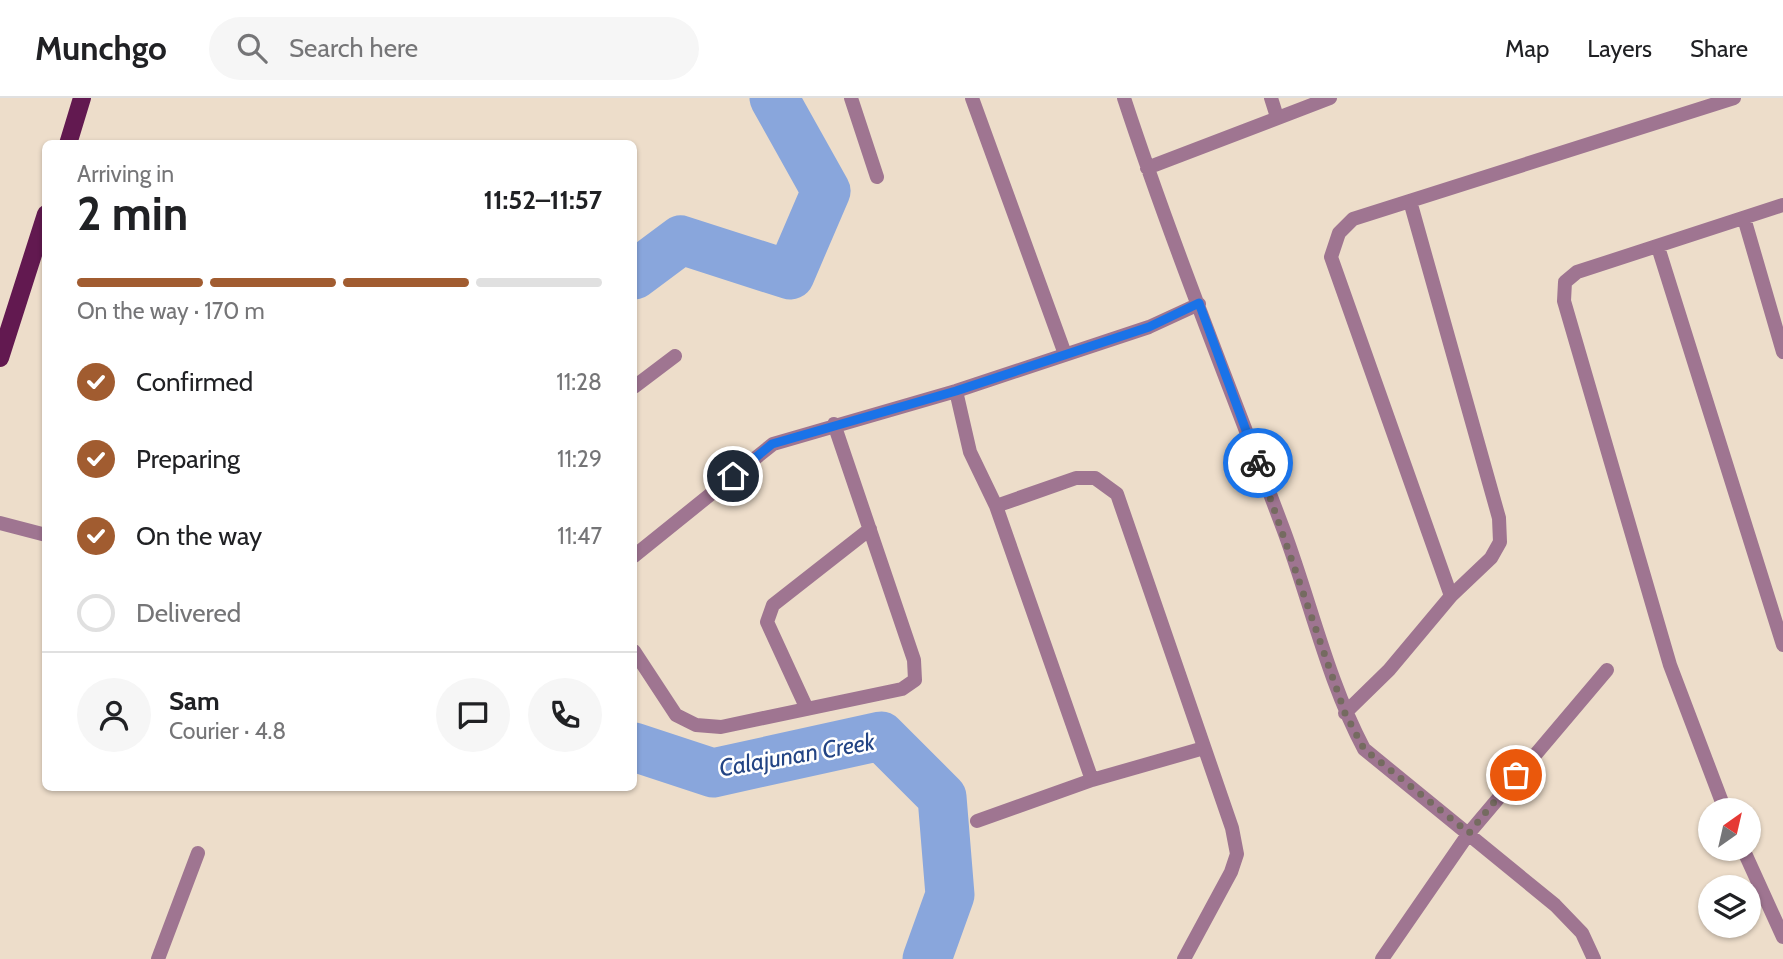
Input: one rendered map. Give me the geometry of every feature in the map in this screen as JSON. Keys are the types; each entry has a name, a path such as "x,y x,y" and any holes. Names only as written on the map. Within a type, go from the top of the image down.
{"main road":[{"path":"69,140 82,98"},
{"path":"0,358 42,227"}],"street":[{"path":"851,98 877,177"},
{"path":"972,98 1065,354"},
{"path":"1124,98 1147,168 1287,540 1345,713 1364,749 1555,905 1583,933 1594,959"},
{"path":"1271,98 1277,117"},
{"path":"1147,168 1330,98"},
{"path":"1451,596 1331,257 1339,233 1353,219 1734,98"},
{"path":"1345,713 1389,670 1451,596 1491,558 1500,542 1499,518 1410,201"},
{"path":"1720,798 1670,666 1564,301 1566,282 1577,272 1783,205"},
{"path":"1744,218 1783,352"},
{"path":"1658,247 1783,645"},
{"path":"637,553 772,444 956,391 1149,327 1199,303"},
{"path":"637,385 675,356"},
{"path":"956,391 970,452 996,506 1092,780"},
{"path":"637,656 676,715 696,725 721,727 902,689 915,680 914,660 834,424"},
{"path":"996,506 1076,478 1095,478 1117,494 1232,828 1237,854 1231,872 1184,959"},
{"path":"0,523 42,534"},
{"path":"807,709 767,622 773,605 870,529"},
{"path":"1382,959 1469,833 1607,670"},
{"path":"977,821 1092,780 1204,748"},
{"path":"158,959 198,853"},
{"path":"1750,861 1778,909 1783,937"}],"waterway":[{"name":"Calajunan Creek","path":"637,273 681,240 790,275 826,191 774,98"},
{"name":"Calajunan Creek","path":"637,748 713,773 881,736 942,797 950,895 927,959"}],"way so far":[{"path":"1258,463 1345,713 1364,749 1469,833 1516,775"}],"route":[{"path":"733,476 772,444 956,391 1149,327 1199,303 1258,463"}]}
